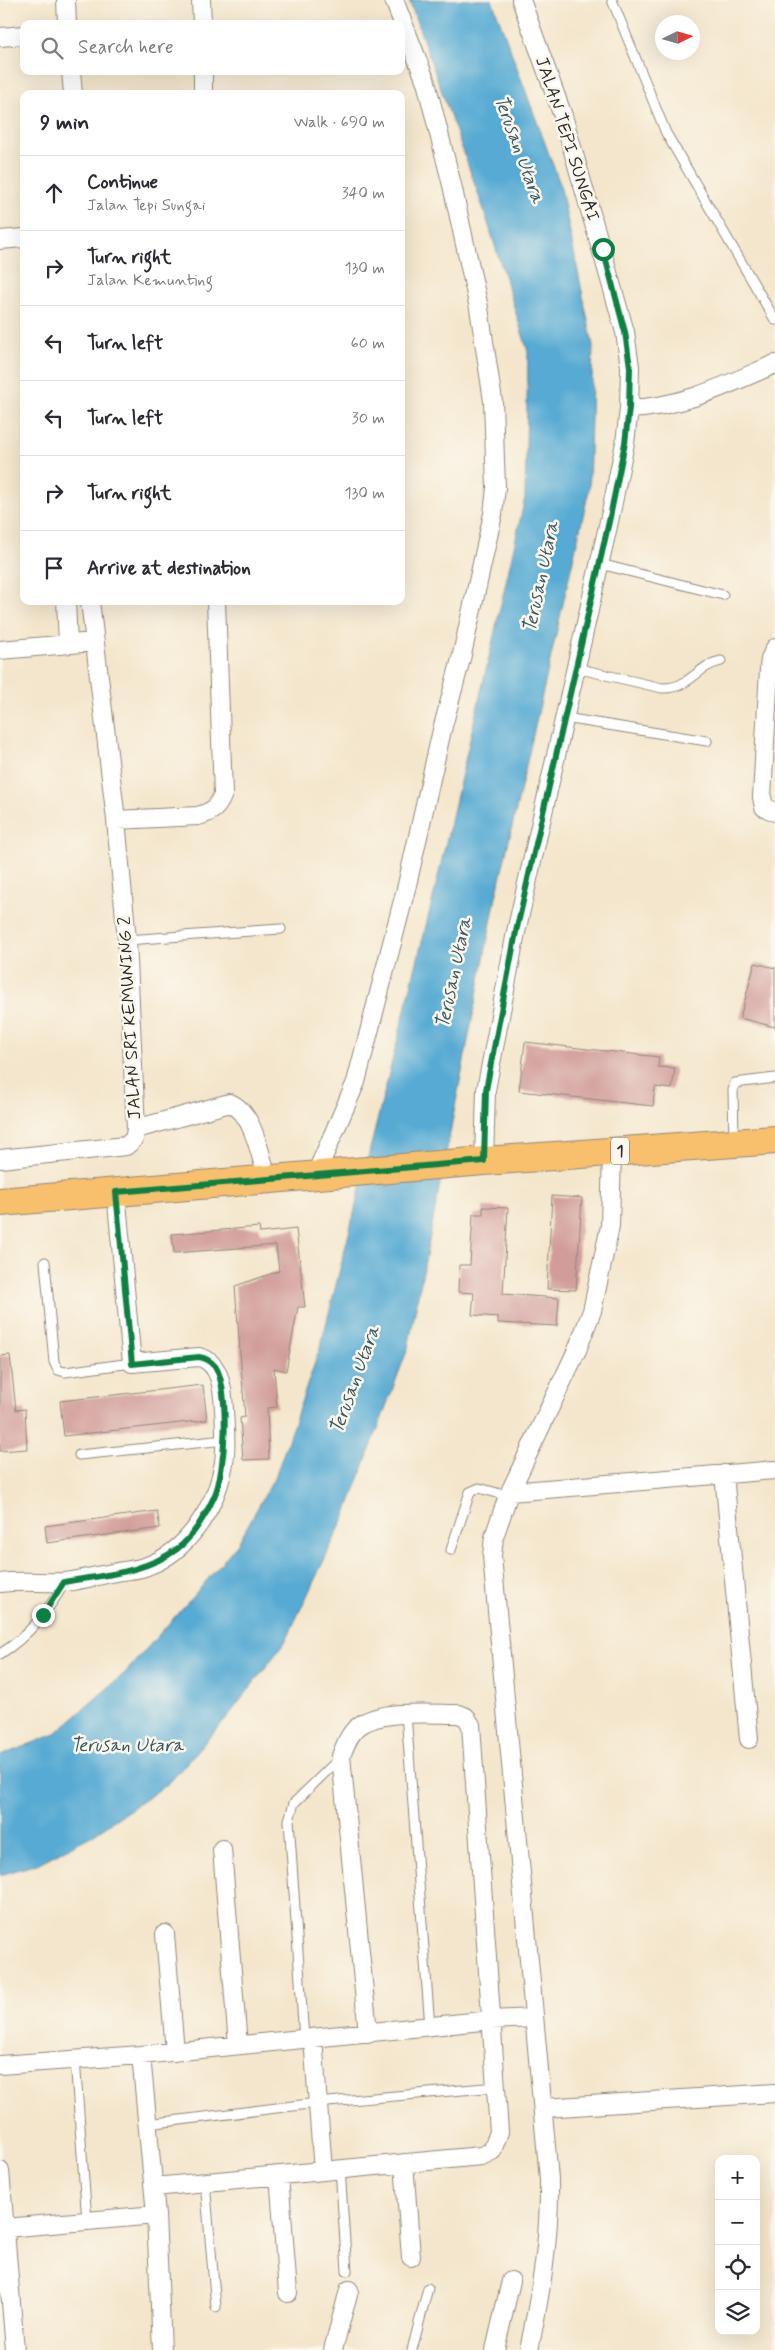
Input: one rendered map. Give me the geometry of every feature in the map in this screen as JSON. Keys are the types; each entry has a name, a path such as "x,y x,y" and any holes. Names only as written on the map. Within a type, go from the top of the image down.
{"main road":[{"name":"1","path":"0,1202 475,1162 775,1140"}],"street":[{"path":"66,0 67,20"},
{"path":"201,0 202,20"},
{"path":"394,0 402,20"},
{"name":"JALAN TEPI SUNGAI","path":"475,1162 486,1090 516,932 600,564 623,452 629,408 630,367 625,332 563,116 520,0"},
{"path":"315,1176 356,1082 407,885 442,730 461,659 493,514 496,488 493,401 477,300 452,185 426,82 405,28"},
{"path":"0,37 20,35"},
{"path":"71,75 72,90"},
{"path":"203,75 203,90"},
{"path":"0,240 20,238"},
{"path":"629,408 674,404 712,392 775,364"},
{"path":"66,605 68,644"},
{"name":"JALAN SRI KEMUNING 2","path":"0,1159 120,1148 126,1146 134,1139 136,1129 127,940 116,820 90,605"},
{"path":"116,820 198,816 208,813 219,806 223,794 216,605"},
{"path":"0,650 94,642"},
{"path":"775,648 770,659 769,669 762,797 764,807 775,812"},
{"path":"136,1129 230,1103 239,1107 247,1117 268,1180"},
{"path":"529,2350 548,2237 550,2178 493,1583 494,1537 509,1494 577,1350 592,1311 610,1226 612,1152"},
{"path":"0,1583 27,1581 64,1582 147,1566 178,1549 196,1528 214,1497 223,1467 225,1440 224,1410 219,1377 214,1366 206,1358 199,1357 132,1364 116,1192"},
{"path":"509,1494 775,1470"},
{"path":"724,1474 749,1739"},
{"path":"154,2187 481,2156 492,2151 499,2132 471,1725 466,1717 458,1714 406,1714 372,1719 358,1727 347,1740 341,1756 368,2033"},
{"path":"222,1849 238,2045"},
{"path":"165,1934 175,2052"},
{"path":"0,2065 141,2055 492,2020 534,2018"},
{"path":"308,2039 317,2103 332,2170"},
{"path":"141,2055 156,2215 162,2350"},
{"path":"544,2108 775,2092"},
{"path":"404,2163 411,2257"},
{"path":"0,2171 15,2350"},
{"path":"279,2175 288,2293"},
{"path":"5,2228 156,2215"},
{"path":"495,2350 511,2281"},
{"path":"333,2350 349,2290"}],"lane":[{"path":"612,0 666,133 775,320"},
{"path":"600,564 723,595"},
{"path":"576,668 662,688 674,689 686,683 704,667 722,661"},
{"path":"565,718 707,741"},
{"path":"127,940 281,929"},
{"path":"734,1143 733,1090 735,1083 775,1078"},
{"path":"46,1262 54,1362 58,1370 65,1372 132,1364"},
{"path":"79,1455 225,1440"},
{"path":"451,1550 470,1492 479,1488 509,1494"},
{"path":"0,1654 33,1627 52,1604 64,1582"},
{"path":"406,1714 430,2027"},
{"path":"308,2039 288,1820 294,1803 341,1756"},
{"path":"75,2060 87,2221"},
{"path":"148,2124 317,2103 496,2087"},
{"path":"332,2170 347,2271"},
{"path":"205,2182 216,2307"},
{"path":"412,2350 428,2288"}],"water":[{"name":"Terusan Utara","path":"409,0 492,0 560,184 593,345 589,490 496,897 408,1348 345,1516 285,1642 229,1715 169,1783 91,1836 37,1864 0,1875 0,1756 55,1734 125,1673 238,1543 276,1475 321,1345 434,894 525,498 528,352 484,210"}],"building":[{"path":"755,963 775,968 775,1027 740,1018"},
{"path":"525,1042 659,1057 658,1067 675,1068 672,1089 655,1087 653,1106 519,1091"},
{"path":"552,1196 582,1198 576,1290 547,1289"},
{"path":"483,1207 508,1208 503,1294 559,1298 557,1326 498,1323 498,1317 472,1315 474,1293 458,1292 459,1265 470,1265 473,1214 483,1214"},
{"path":"259,1227 260,1233 296,1229 305,1307 298,1307 286,1371 274,1368 277,1407 267,1408 269,1459 243,1460 240,1418 245,1417 235,1286 279,1271 276,1245 174,1253 172,1234"},
{"path":"10,1355 16,1410 25,1409 27,1449 0,1451 0,1356"},
{"path":"203,1385 207,1420 64,1436 60,1401"},
{"path":"157,1511 160,1528 47,1543 45,1526"}],"route":[{"path":"43,1615 52,1604 64,1582 147,1566 178,1549 196,1528 214,1497 223,1467 225,1440 224,1410 219,1377 214,1366 206,1358 199,1357 132,1364 116,1192 484,1161 486,1090 516,932 625,443 629,408 630,367 625,332 603,249"}]}
